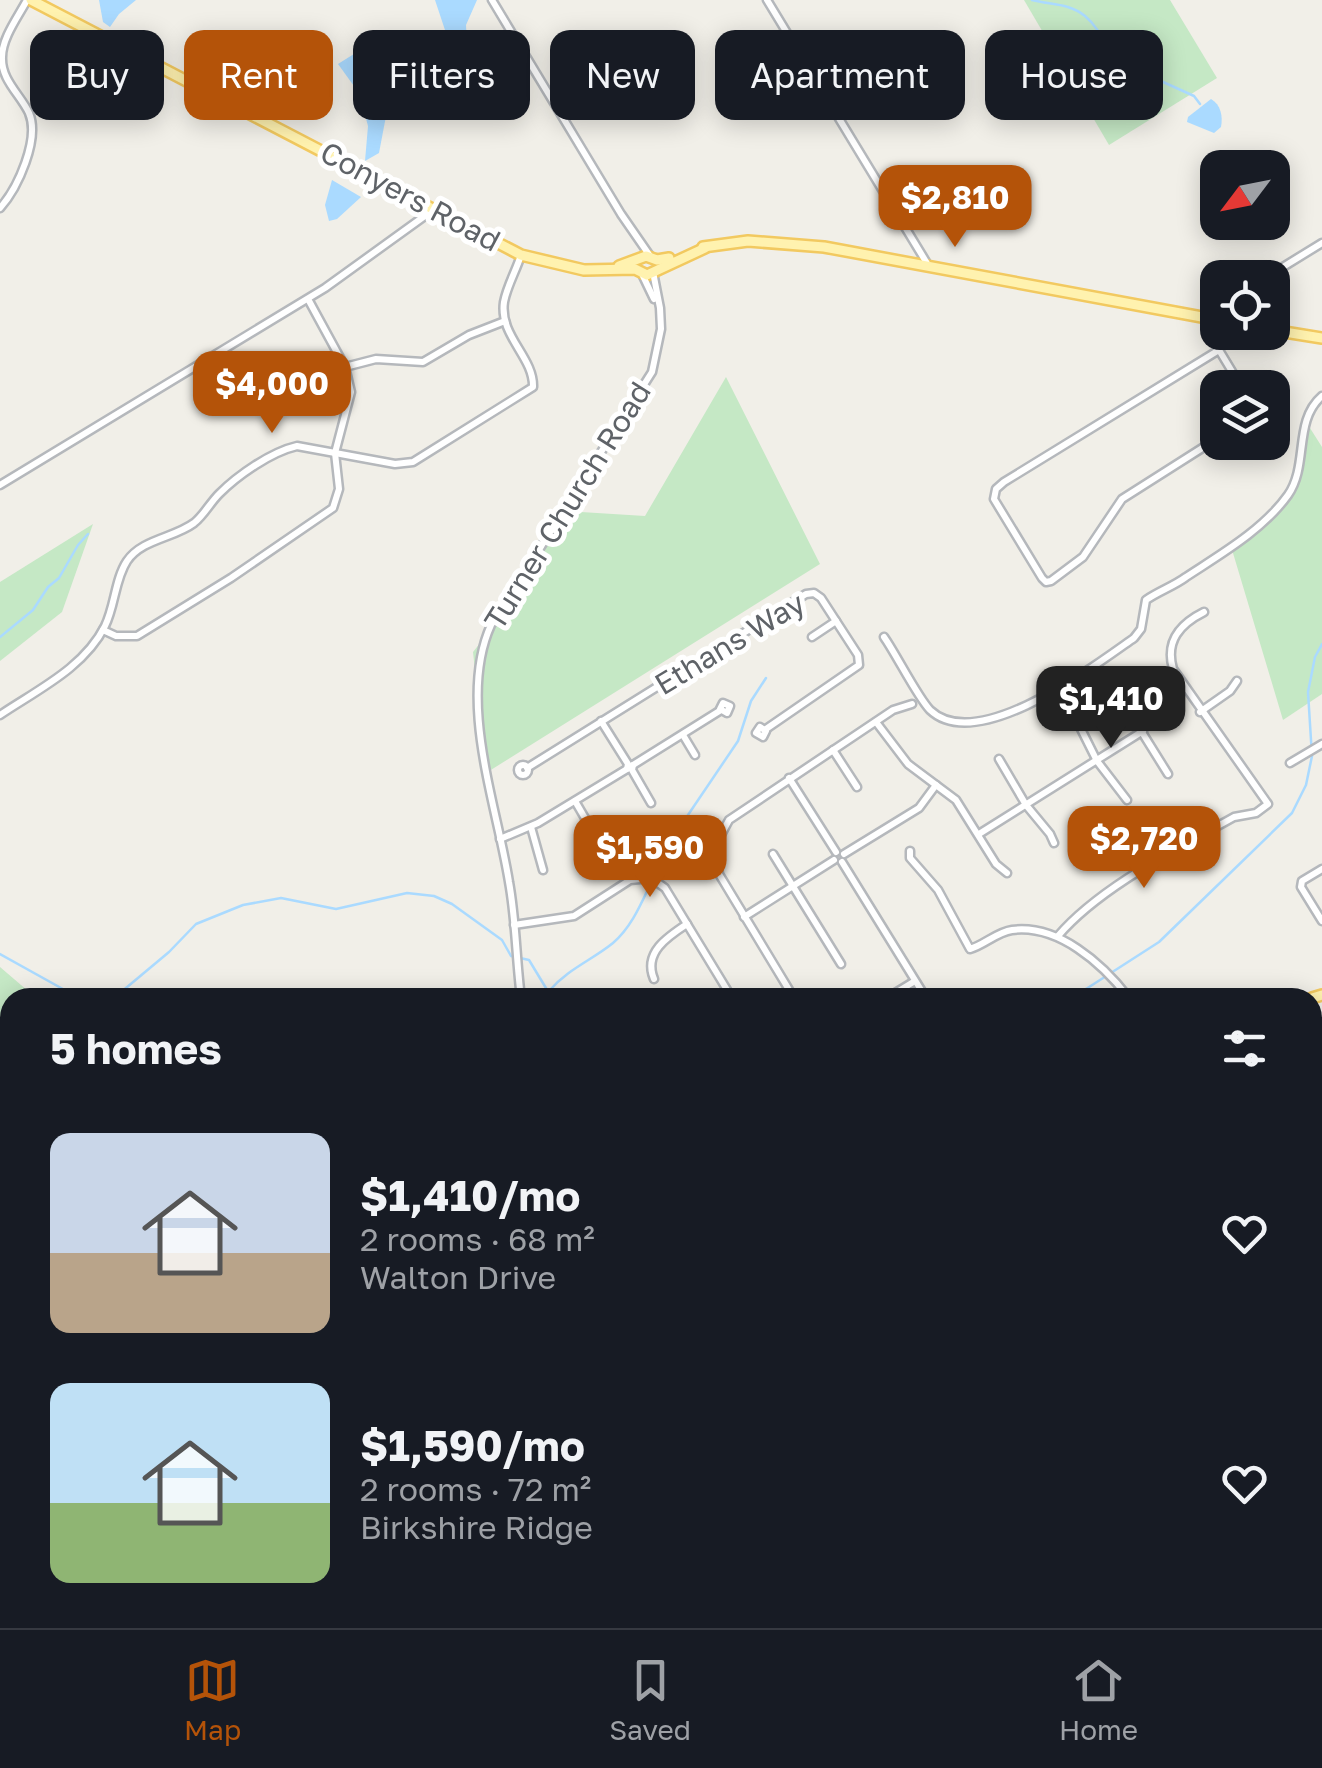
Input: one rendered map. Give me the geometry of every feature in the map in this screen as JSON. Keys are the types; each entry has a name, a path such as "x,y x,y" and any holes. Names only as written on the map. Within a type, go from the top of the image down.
{"main road":[{"name":"Conyers Road","path":"29,0 521,255 582,268 646,265 748,240 824,247 1200,317"},
{"path":"1290,333 1322,338"}],"street":[{"path":"0,208 8,199 32,134 29,114 3,80 2,54 29,0"},
{"name":"Turner Church Road","path":"492,0 621,214 646,265 659,312 660,338 652,372 486,636 478,665 485,772 514,922 520,988"},
{"path":"768,0 928,265"},
{"path":"0,485 308,299 434,209"},
{"path":"1290,263 1322,243"},
{"path":"0,715 66,672 103,630 128,560 138,550 194,523 228,486 288,448 298,446 395,464 413,462 533,387 533,378 505,321 505,300 521,255"},
{"path":"103,630 116,636 137,636 326,516 338,500 340,488 334,453 350,404 345,367 308,299"},
{"path":"345,367 376,359 423,362 469,335 505,321"},
{"path":"1200,449 1122,499 1083,557 1051,581 1042,578 994,500 996,489 1004,482 1219,350 1231,370"},
{"path":"884,637 928,707 939,716 963,722 1029,706 1134,638 1142,629 1146,600 1186,578 1246,536 1280,504 1296,482 1306,423 1322,396"},
{"name":"Ethans Way","path":"527,768 808,594 820,597 859,657 858,667 766,729"},
{"path":"1058,936 1087,905 1234,817 1256,813 1268,804 1173,669 1170,658 1179,628 1204,612"},
{"path":"812,636 836,621"},
{"path":"1200,712 1230,691 1237,680"},
{"path":"1115,689 1168,774"},
{"path":"788,988 719,874 715,846 729,820 903,704 912,704"},
{"path":"499,836 531,827 721,710"},
{"path":"1074,715 1096,762 1128,800"},
{"path":"602,721 651,804"},
{"path":"876,722 908,764 956,800 996,864 1007,873"},
{"path":"978,834 1143,731"},
{"path":"682,734 695,755"},
{"path":"1290,763 1322,744"},
{"path":"833,750 857,787"},
{"path":"999,759 1054,844"},
{"path":"788,778 920,988"},
{"path":"744,917 919,808 936,785"},
{"path":"575,801 596,837"},
{"path":"531,827 543,870"},
{"path":"910,851 910,858 945,902 970,949 1012,930 1050,932 1106,973 1120,988"},
{"path":"773,854 841,964"},
{"path":"1322,868 1302,881 1301,887 1322,921"},
{"path":"514,922 574,916 630,880 642,877 662,886 726,988"},
{"path":"654,979 650,967 653,955 666,938 687,924"},
{"path":"903,988 915,981"}],"green space":[{"path":"1024,0 1170,0 1217,78 1163,112 1163,30 1042,30"},
{"path":"1094,120 1149,120 1109,145"},
{"path":"726,377 820,564 486,773 473,652 496,623 565,511 645,516"},
{"path":"1303,417 1322,447 1322,694 1283,720 1230,543 1266,516 1288,492 1298,462"},
{"path":"93,524 62,612 0,661 0,582"},
{"path":"0,967 24,988 0,988"}],"water":[{"path":"99,0 136,0 110,27 103,22"},
{"path":"435,0 477,0 466,30 445,30"},
{"path":"353,55 353,85 338,64"},
{"path":"1211,99 1221,115 1221,127 1214,133 1187,122"},
{"path":"366,120 385,120 379,153 365,161"},
{"path":"332,180 361,197 337,219 329,221 325,205"}],"waterway":[{"path":"1032,0 1079,12 1103,37 1121,45 1141,72 1194,96 1200,104"},
{"path":"0,637 33,610 88,534"},
{"path":"1088,988 1159,942 1292,813 1306,785 1312,756 1308,692 1315,657 1322,644"},
{"path":"655,874 665,849 738,741 751,701 766,678"},
{"path":"552,988 619,937 651,883"},
{"path":"126,988 196,924 243,905 281,898 336,909 407,893 434,896 452,904 502,940 511,956 529,960 546,988"},
{"path":"0,954 61,988"}]}
